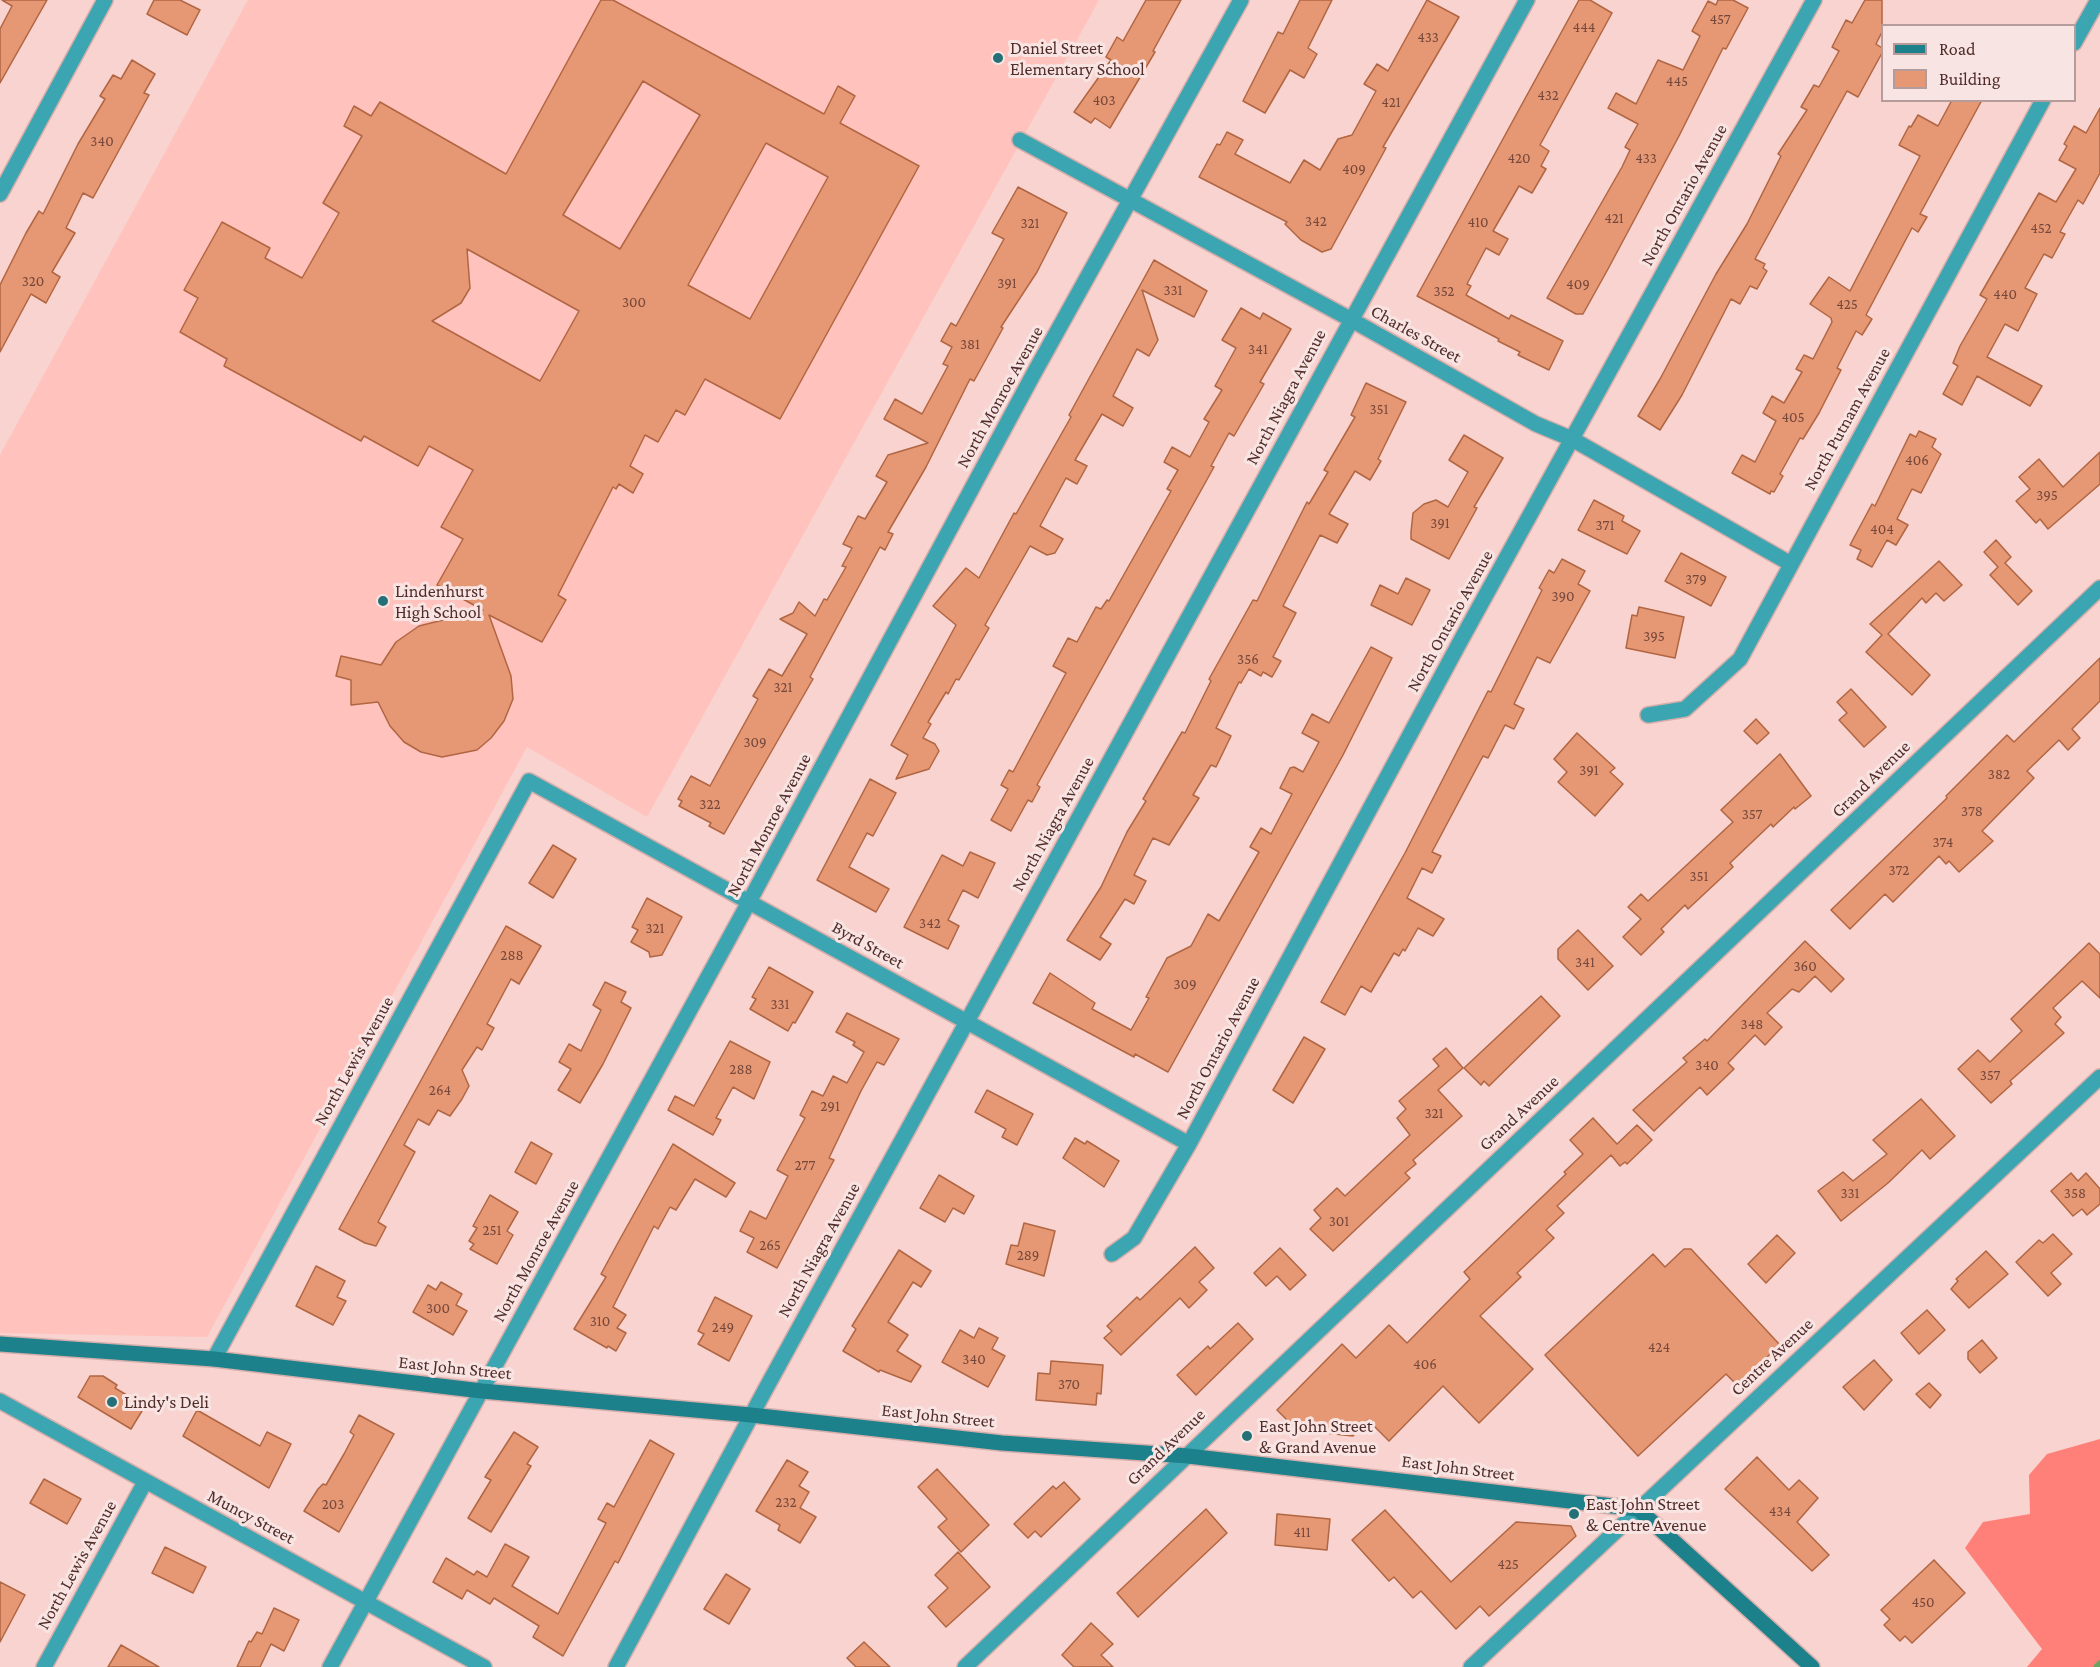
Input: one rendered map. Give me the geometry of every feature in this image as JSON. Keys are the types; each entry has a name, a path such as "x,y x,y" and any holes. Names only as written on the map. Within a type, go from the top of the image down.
{"street":[{"path":"0,194 105,0"},
{"name":"North Monroe Avenue","path":"330,1667 1241,0"},
{"name":"North Niagra Avenue","path":"616,1667 751,1415 1350,319 1527,0"},
{"name":"North Ontario Avenue","path":"1112,1254 1134,1238 1189,1144 1572,439 1814,0"},
{"path":"2076,39 2098,0"},
{"name":"North Putnam Avenue","path":"1648,715 1685,709 1740,659 2042,102"},
{"name":"Charles Street","path":"1020,140 1129,202 1350,319 1536,424 1572,439 1791,564"},
{"name":"Grand Avenue","path":"965,1667 2100,588"},
{"name":"Byrd Street","path":"529,781 1189,1144"},
{"name":"North Lewis Avenue","path":"214,1359 529,781"},
{"name":"Centre Avenue","path":"1471,1667 2100,1077"},
{"name":"East John Street","path":"0,1344 214,1359 482,1391 751,1415 1002,1443 1185,1456 1638,1509"},
{"name":"Muncy Street","path":"0,1401 484,1667"},
{"name":"North Lewis Avenue","path":"44,1667 145,1482"},
{"path":"1638,1509 1812,1667"}],"shaded area":[{"name":"Lindenhurst High School","path":"248,0 1099,0 647,817 527,747 207,1337 0,1333 0,455"},
{"path":"2100,1439 2100,1667 2027,1667 2042,1649 1965,1548 1983,1522 2030,1514 2029,1475 2047,1454"}],"building":[{"path":"2,0 47,0 0,83 0,29 12,6"},
{"path":"154,0 180,0 200,10 187,35 147,14"},
{"path":"601,0 613,0 824,114 838,86 855,96 840,123 919,166 780,419 705,379 685,415 676,410 658,442 645,435 630,466 643,474 633,493 619,484 616,489 613,487 558,595 566,600 542,642 489,615 511,676 513,699 504,721 491,738 477,750 442,757 421,752 404,742 390,726 378,702 351,705 351,680 336,676 341,656 381,665 396,642 419,626 483,610 437,585 463,539 441,527 473,470 429,446 418,466 364,436 361,441 224,366 227,359 180,332 198,298 184,290 222,222 270,248 265,258 302,278 339,213 323,203 362,136 344,126 354,106 371,116 380,102 506,174","holes":["643,81 700,115 620,249 563,215","766,143 828,177 750,319 688,285","467,249 579,311 540,381 432,321 461,303 470,288"]},
{"path":"1146,0 1181,0 1153,51 1155,52 1110,128 1095,118 1091,123 1074,112 1111,60 1106,57 1117,37 1123,41"},
{"path":"1300,0 1332,0 1308,48 1317,54 1304,78 1290,70 1265,113 1243,101 1278,32 1283,34"},
{"path":"1427,0 1459,17 1383,147 1386,148 1331,249 1322,252 1301,240 1285,224 1287,222 1199,177 1217,144 1220,145 1227,132 1243,140 1235,154 1290,183 1304,160 1320,170 1338,139 1352,135 1376,91 1364,84 1377,64 1388,71"},
{"path":"1579,0 1590,0 1612,13 1540,145 1549,151 1541,166 1546,169 1532,193 1519,186 1493,231 1508,239 1499,255 1486,248 1467,284 1471,286 1466,295 1509,319 1511,315 1563,341 1549,370 1518,355 1520,352 1498,341 1499,339 1417,296"},
{"path":"1718,0 1733,0 1748,8 1726,49 1723,48 1679,136 1583,314 1576,314 1547,298 1622,167 1630,150 1625,147 1638,124 1608,108 1616,93 1636,104 1658,60 1683,70 1700,36 1692,31 1708,1 1716,5"},
{"path":"1865,0 1882,0 1881,34 1876,44 1881,47 1881,55 1858,97 1847,91 1755,259 1765,264 1763,268 1767,271 1757,289 1750,286 1740,304 1731,299 1682,395 1660,430 1638,416 1716,274 1747,224 1781,156 1778,154 1807,110 1801,107 1814,85 1819,87 1839,51 1832,47 1846,20 1852,23"},
{"path":"132,60 155,74 144,93 149,95 93,198 83,193 66,228 75,233 52,272 60,277 46,303 31,294 0,352 0,285 26,233 39,211 43,214 78,144 105,99 100,96 113,75 121,79"},
{"path":"1951,102 1981,102 1920,214 1927,217 1918,232 1912,228 1866,315 1872,319 1862,335 1856,331 1837,368 1841,370 1819,413 1803,439 1800,438 1780,474 1783,476 1774,492 1771,491 1770,494 1732,473 1742,455 1755,462 1776,421 1763,413 1772,396 1784,403 1802,372 1796,369 1804,355 1813,359 1832,322 1831,318 1810,304 1829,277 1850,291 1920,156 1899,145 1909,126 1911,127 1918,115 1938,126"},
{"path":"2100,108 2100,173 2083,204 2078,200 2060,232 2065,234 2052,258 2044,254 2025,288 2037,294 2018,331 2005,324 1987,357 2042,386 2030,406 1977,376 1962,405 1943,394 1958,366 1953,363 1960,346 1987,299 1980,295 2039,193 2056,202 2076,169 2059,160 2067,146 2064,144 2074,126 2086,133"},
{"path":"1018,187 1067,213 1037,272 1001,327 1003,328 974,381 970,379 926,467 888,532 893,534 885,550 880,547 810,677 813,679 724,834 709,826 711,823 679,806 682,801 678,799 691,776 710,786 758,699 753,696 769,669 782,676 807,634 780,619 793,613 799,602 815,616 824,599 827,600 846,567 842,566 852,548 843,544 858,516 865,519 887,482 876,476 888,455 928,443 884,419 895,399 922,414 948,366 943,364 952,347 941,341 951,323 956,326 1004,239 992,233"},
{"path":"1154,260 1207,291 1194,317 1142,290 1158,340 1149,356 1137,349 1113,396 1133,408 1123,426 1102,414 1075,460 1087,466 1077,484 1066,478 1040,526 1063,539 1055,553 1047,555 1030,546 985,625 989,628 959,680 956,679 948,694 946,692 928,722 931,724 923,738 935,744 939,751 929,769 896,779 908,755 891,745 956,625 933,606 966,568 979,578 1014,513 1016,514 1071,417 1069,415"},
{"path":"1241,308 1260,319 1263,313 1291,329 1260,382 1264,384 1234,436 1229,433 1211,466 1214,467 1037,785 1040,787 1032,802 1028,800 1011,831 991,820 1008,789 1001,785 1009,770 1013,772 1066,673 1053,666 1068,638 1077,642 1096,607 1101,609 1107,600 1109,601 1171,491 1167,489 1178,470 1164,462 1172,447 1190,457 1209,422 1204,419 1222,390 1215,386 1236,348 1222,340"},
{"path":"1366,383 1406,402 1378,459 1381,461 1370,480 1355,471 1329,514 1348,524 1337,543 1320,535 1283,606 1296,613 1273,657 1281,661 1272,677 1263,672 1261,676 1249,669 1241,683 1239,682 1216,728 1231,736 1216,767 1211,765 1193,795 1199,798 1169,845 1153,838 1134,875 1146,881 1134,904 1125,899 1100,937 1111,944 1100,960 1067,940 1101,887 1127,832 1146,801 1143,799 1182,732 1185,733 1211,681 1209,679 1253,600 1257,601 1307,502 1309,504 1328,472 1324,470 1355,417 1351,415"},
{"path":"1919,431 1936,439 1932,447 1941,454 1921,493 1912,489 1897,519 1908,525 1896,545 1887,540 1872,567 1857,559 1861,550 1850,545 1872,504 1875,506 1910,434 1916,437"},
{"path":"1464,435 1503,458 1474,507 1477,508 1449,559 1411,539 1413,513 1424,504 1436,500 1448,507 1468,472 1449,460"},
{"path":"2100,452 2100,484 2048,529 2040,519 2036,523 2016,501 2030,489 2019,477 2039,459 2063,487"},
{"path":"1594,500 1624,516 1622,521 1640,531 1627,554 1578,530"},
{"path":"1996,540 2011,557 2005,563 2032,591 2018,605 1990,575 1998,567 1984,552"},
{"path":"1681,553 1726,577 1711,606 1665,581"},
{"path":"1562,559 1585,571 1578,584 1590,591 1550,663 1537,657 1514,704 1524,709 1514,729 1505,725 1488,758 1483,756 1432,852 1441,856 1432,873 1422,868 1407,898 1444,919 1433,936 1418,928 1405,951 1403,949 1399,956 1394,953 1371,992 1361,986 1345,1015 1321,1002 1405,853 1488,691 1491,692 1542,590 1539,588 1549,570 1554,573"},
{"path":"1939,561 1962,585 1944,601 1936,593 1926,603 1922,598 1888,634 1930,675 1912,695 1866,652 1882,635 1870,624"},
{"path":"1406,578 1430,590 1412,625 1371,605 1380,585 1398,594"},
{"path":"1639,607 1684,617 1675,658 1626,648 1632,615 1637,616"},
{"path":"1371,647 1392,658 1343,755 1168,1072 1135,1054 1134,1057 1033,1003 1050,973 1095,1003 1092,1009 1131,1030 1167,958 1191,946 1208,914 1219,921 1259,852 1250,847 1261,828 1271,834 1292,794 1280,788 1290,768 1294,767 1303,772 1319,742 1302,733 1312,714 1329,723"},
{"path":"2100,658 2100,701 2072,729 2080,738 2068,750 2059,740 2027,771 2034,778 1982,831 1993,841 1959,872 1949,861 1946,864 1939,856 1893,902 1885,894 1850,929 1831,910 1947,798 1946,796 2007,735 2014,742"},
{"path":"1851,689 1886,727 1864,747 1839,720 1847,713 1837,702"},
{"path":"1756,719 1769,733 1757,744 1744,731"},
{"path":"1577,733 1615,768 1610,772 1623,784 1595,816 1558,782 1567,772 1554,759"},
{"path":"1780,754 1811,796 1795,809 1794,807 1773,827 1771,824 1730,863 1733,867 1688,909 1685,905 1661,929 1664,932 1641,955 1623,937 1641,919 1628,907 1641,894 1648,901 1733,822 1721,810"},
{"path":"870,779 896,793 873,836 867,833 849,867 889,889 876,912 817,880"},
{"path":"553,845 576,859 553,898 529,883"},
{"path":"970,852 995,863 978,898 963,890 948,920 959,926 948,949 904,927 942,855 963,866"},
{"path":"647,898 682,917 662,955 650,957 649,952 631,942 638,930 632,927"},
{"path":"506,926 541,946 519,984 511,979 487,1024 494,1028 482,1050 477,1047 462,1070 469,1086 450,1116 438,1110 429,1125 418,1119 404,1145 415,1152 378,1222 386,1227 376,1246 365,1243 339,1229"},
{"path":"1578,930 1613,966 1588,990 1558,959 1558,949"},
{"path":"1805,941 1844,979 1831,992 1815,976 1799,992 1792,989 1767,1013 1782,1027 1765,1045 1755,1035 1728,1063 1734,1069 1707,1095 1700,1087 1654,1131 1633,1110 1687,1062 1683,1058 1705,1039 1707,1041"},
{"path":"2089,943 2100,954 2100,998 2082,981 2053,1008 2061,1017 2055,1024 2064,1033 2010,1081 2012,1084 1991,1103 1958,1069 1978,1050 1990,1062 2022,1031 2011,1019"},
{"path":"769,967 813,992 788,1031 750,1009 756,999 752,997"},
{"path":"605,982 626,992 621,1002 631,1008 603,1064 580,1103 558,1090 571,1069 559,1062 569,1044 581,1051 601,1010 593,1005"},
{"path":"1541,996 1560,1016 1489,1086 1484,1081 1481,1085 1464,1068"},
{"path":"847,1013 899,1039 884,1065 877,1062 861,1091 829,1158 834,1160 777,1268 747,1252 754,1238 740,1231 750,1211 766,1219 788,1176 777,1170 805,1118 800,1115 812,1091 823,1096 833,1076 847,1083 864,1052 853,1045 855,1042 836,1032"},
{"path":"1304,1037 1325,1049 1293,1103 1273,1090"},
{"path":"730,1041 770,1062 754,1099 733,1087 716,1118 721,1120 713,1135 668,1110 675,1096 694,1106"},
{"path":"1446,1048 1463,1068 1438,1090 1462,1116 1413,1160 1416,1164 1405,1173 1410,1178 1333,1251 1310,1229 1321,1218 1314,1210 1337,1188 1345,1196 1410,1135 1397,1118 1406,1109 1399,1101 1439,1066 1433,1059"},
{"path":"987,1090 1033,1114 1017,1145 1002,1137 1006,1129 975,1112"},
{"path":"1921,1099 1955,1136 1930,1159 1922,1150 1888,1183 1841,1221 1818,1191 1843,1172 1853,1181 1887,1154 1873,1140"},
{"path":"1593,1118 1617,1144 1637,1125 1652,1140 1627,1164 1625,1162 1620,1166 1611,1155 1557,1206 1564,1213 1546,1230 1554,1238 1517,1273 1521,1277 1480,1316 1533,1369 1479,1423 1443,1386 1389,1441 1368,1420 1353,1436 1297,1430 1277,1410 1342,1344 1356,1358 1389,1325 1407,1343 1470,1279 1464,1272 1566,1174 1564,1172 1583,1154 1570,1140"},
{"path":"1075,1138 1085,1144 1087,1141 1119,1161 1104,1187 1063,1158"},
{"path":"531,1142 552,1154 536,1184 515,1172"},
{"path":"673,1144 735,1183 726,1197 695,1179 676,1210 670,1207 658,1229 654,1226 613,1307 626,1315 617,1328 626,1333 616,1351 574,1329 606,1277 601,1274"},
{"path":"2071,1173 2078,1181 2086,1173 2100,1189 2100,1204 2087,1215 2082,1209 2073,1216 2051,1191"},
{"path":"939,1175 974,1196 964,1214 953,1208 945,1222 920,1208"},
{"path":"490,1195 518,1212 507,1231 513,1235 497,1264 470,1249 474,1244 469,1241 477,1228 473,1226"},
{"path":"1024,1223 1055,1231 1044,1276 1006,1264 1011,1245 1018,1246"},
{"path":"2053,1234 2072,1254 2051,1273 2061,1284 2048,1296 2016,1262 2039,1240 2043,1243"},
{"path":"1777,1235 1795,1253 1766,1283 1748,1264"},
{"path":"1195,1247 1214,1268 1199,1282 1207,1290 1189,1308 1180,1298 1121,1355 1104,1338 1112,1331 1107,1326 1137,1297 1140,1300"},
{"path":"1280,1248 1306,1275 1290,1290 1277,1276 1266,1286 1254,1273"},
{"path":"1684,1249 1691,1249 1780,1345 1737,1385 1726,1374 1638,1456 1545,1355 1653,1254 1665,1267"},
{"path":"899,1250 931,1271 921,1287 913,1282 888,1322 908,1335 897,1351 921,1366 911,1382 880,1370 879,1372 843,1351 856,1329 852,1326"},
{"path":"1986,1251 2008,1274 1969,1308 1951,1289 1958,1281 1956,1279"},
{"path":"316,1266 345,1281 337,1297 346,1301 333,1325 296,1306"},
{"path":"441,1282 462,1294 456,1305 467,1311 453,1335 413,1312 428,1285 436,1290"},
{"path":"715,1297 752,1316 729,1361 698,1344 704,1334 698,1331"},
{"path":"1927,1310 1945,1330 1919,1354 1901,1333"},
{"path":"1238,1323 1253,1339 1196,1395 1177,1375 1208,1346 1210,1349"},
{"path":"979,1328 998,1338 992,1349 1005,1356 988,1387 942,1362 960,1330 974,1338"},
{"path":"1982,1340 1997,1358 1980,1373 1968,1359 1968,1352"},
{"path":"1874,1360 1892,1380 1864,1410 1843,1387"},
{"path":"1051,1361 1103,1365 1101,1394 1097,1393 1096,1405 1036,1400 1038,1373 1050,1374"},
{"name":"Lindy's Deli","path":"90,1376 103,1376 117,1385 115,1388 145,1406 131,1429 78,1397"},
{"path":"1929,1383 1941,1395 1930,1408 1916,1394"},
{"path":"197,1410 260,1446 267,1432 291,1444 269,1488 183,1436"},
{"path":"359,1415 394,1434 339,1532 304,1511 318,1489 323,1484 326,1485 344,1454 354,1435 350,1432"},
{"path":"514,1432 538,1447 527,1464 531,1466 491,1532 468,1518 491,1480 485,1477"},
{"path":"650,1440 674,1454 618,1563 615,1561 563,1656 533,1637 539,1626 494,1598 490,1604 467,1590 462,1599 433,1582 446,1558 474,1575 477,1571 487,1577 505,1544 529,1557 512,1586 558,1614 606,1523 598,1519 607,1503 614,1507"},
{"path":"1757,1457 1789,1490 1799,1480 1818,1498 1797,1522 1829,1555 1812,1571 1725,1489"},
{"path":"787,1460 808,1472 799,1486 809,1492 800,1508 816,1517 800,1543 778,1530 780,1525 756,1511"},
{"path":"937,1469 989,1525 961,1552 938,1527 947,1519 918,1487"},
{"path":"44,1479 81,1499 67,1524 30,1503"},
{"path":"1064,1482 1080,1499 1041,1537 1035,1531 1028,1538 1014,1524 1053,1486 1056,1489"},
{"path":"1206,1509 1227,1533 1138,1617 1117,1593"},
{"path":"1385,1510 1451,1582 1516,1522 1571,1526 1576,1536 1489,1616 1480,1606 1456,1629 1421,1591 1413,1598 1394,1577 1389,1581 1352,1540"},
{"path":"1277,1514 1330,1519 1327,1550 1275,1545"},
{"path":"165,1547 206,1567 193,1593 152,1573"},
{"path":"958,1552 990,1587 946,1627 928,1607 948,1588 935,1575"},
{"path":"1934,1560 1965,1593 1912,1643 1905,1636 1900,1641 1884,1625 1890,1619 1881,1610"},
{"path":"726,1574 750,1589 729,1624 704,1609"},
{"path":"0,1582 25,1595 0,1642"},
{"path":"274,1608 299,1620 284,1651 271,1644 260,1667 237,1667 249,1641 251,1642 257,1632 262,1634"},
{"path":"1091,1623 1113,1644 1101,1655 1113,1667 1074,1667 1062,1655"},
{"path":"864,1642 890,1667 856,1667 847,1658"},
{"path":"121,1645 159,1667 108,1667"}],"waterway":[{"path":"2097,1667 2100,1664"}],"place":[{"name":"Daniel Street Elementary School","path":"998,58"},
{"name":"Lindenhurst High School","path":"383,601"},
{"name":"Lindy's Deli","path":"112,1402"},
{"name":"East John Street & Grand Avenue","path":"1247,1436"},
{"name":"East John Street & Centre Avenue","path":"1574,1514"}]}
